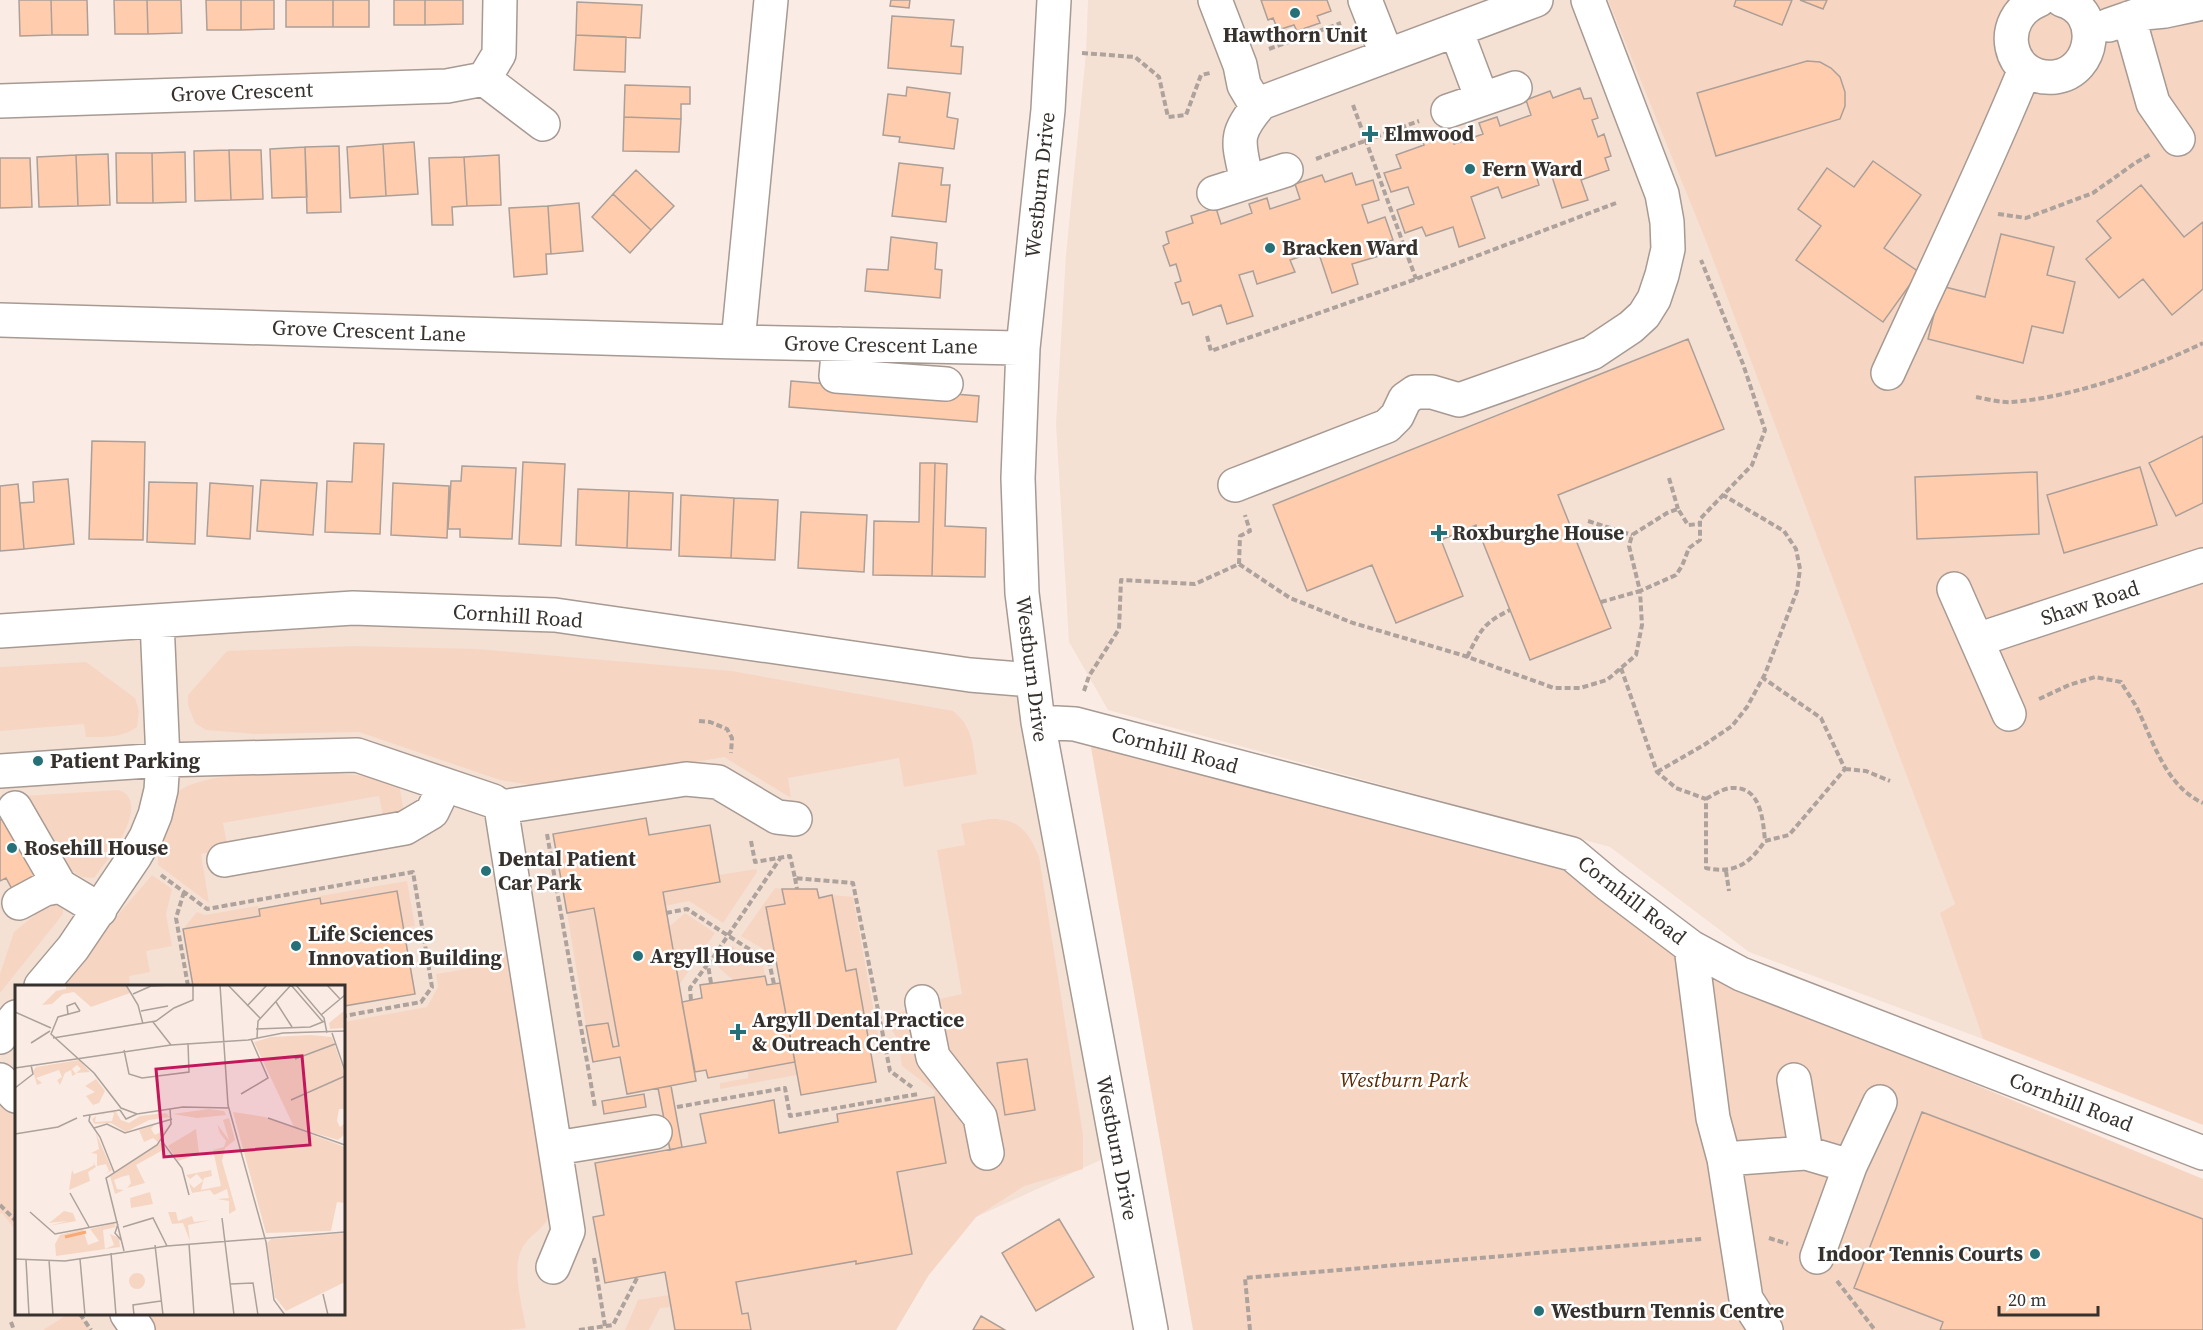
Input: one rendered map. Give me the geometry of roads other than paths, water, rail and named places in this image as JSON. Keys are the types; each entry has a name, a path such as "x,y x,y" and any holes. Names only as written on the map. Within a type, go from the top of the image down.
{"street":[{"path":"500,0 499,54 484,79 543,124"},
{"path":"738,342 771,0"},
{"name":"Westburn Drive","path":"1054,0 1052,53 1023,348 1018,478 1022,593 1038,722 1151,1330"},
{"path":"1215,0 1240,65 1244,85 1257,107"},
{"path":"1247,182 1239,142 1243,123 1261,103 1536,0"},
{"path":"1235,485 1387,426 1397,416 1405,399 1415,392 1432,392 1458,400 1592,352 1613,340 1644,315 1654,299 1662,275 1668,249 1667,222 1662,194 1588,0"},
{"path":"2039,0 2029,4 2019,13 2011,31 2013,52 2025,69 2040,76 2055,77 2070,72 2082,61 2089,47 2090,32 2086,19 2078,9 2062,0"},
{"path":"2090,32 2144,13 2203,3"},
{"path":"1367,6 1387,56"},
{"path":"2129,18 2153,103 2178,139"},
{"path":"1456,30 1482,99"},
{"path":"1888,373 1993,148 2025,69"},
{"name":"Grove Crescent","path":"0,100 447,86 484,79"},
{"path":"1448,111 1515,88"},
{"path":"1214,193 1286,170"},
{"name":"Grove Crescent Lane","path":"0,320 1023,348"},
{"path":"839,344 837,376 946,384"},
{"name":"Shaw Road","path":"1977,640 2203,565"},
{"path":"1954,590 2009,714"},
{"name":"Cornhill Road","path":"0,631 353,608 555,615 970,675 1032,680"},
{"path":"43,985 100,910 146,837 161,790 163,760 157,621"},
{"name":"Cornhill Road","path":"1038,722 1075,724 1572,854 1609,885 1691,946 1741,974 2203,1153"},
{"path":"0,771 163,760 357,755 436,808"},
{"path":"501,807 686,779 718,782 777,817 795,819"},
{"path":"224,860 405,828 436,808 493,801 501,807 568,1231 553,1267"},
{"path":"15,808 60,886 100,910"},
{"path":"19,903 45,889 60,886"},
{"path":"1691,946 1713,1118 1724,1159 1746,1299 1766,1330"},
{"path":"922,1002 933,1057 980,1117 987,1154"},
{"path":"0,1037 15,1018"},
{"path":"0,1080 15,1095"},
{"path":"1794,1080 1806,1153"},
{"path":"1817,1257 1850,1166 1880,1102"},
{"path":"556,1148 662,1121"},
{"path":"1724,1159 1806,1153 1850,1166"},
{"path":"128,1315 138,1330"}],"place":[{"name":"Hawthorn Unit","path":"1295,13"},
{"name":"Elmwood","path":"1370,134"},
{"name":"Fern Ward","path":"1470,169"},
{"name":"Bracken Ward","path":"1270,248"},
{"name":"Roxburghe House","path":"1439,533"},
{"name":"Patient Parking","path":"38,761"},
{"name":"Rosehill House","path":"12,848"},
{"name":"Dental Patient Car Park","path":"486,871"},
{"name":"Life Sciences Innovation Building","path":"296,946"},
{"name":"Argyll House","path":"638,956"},
{"name":"Argyll Dental Practice & Outreach Centre","path":"738,1032"},
{"name":"Indoor Tennis Courts","path":"2035,1254"},
{"name":"Westburn Tennis Centre","path":"1539,1311"}],"park label":[{"name":"Westburn Park","path":"1404,1080"}]}
